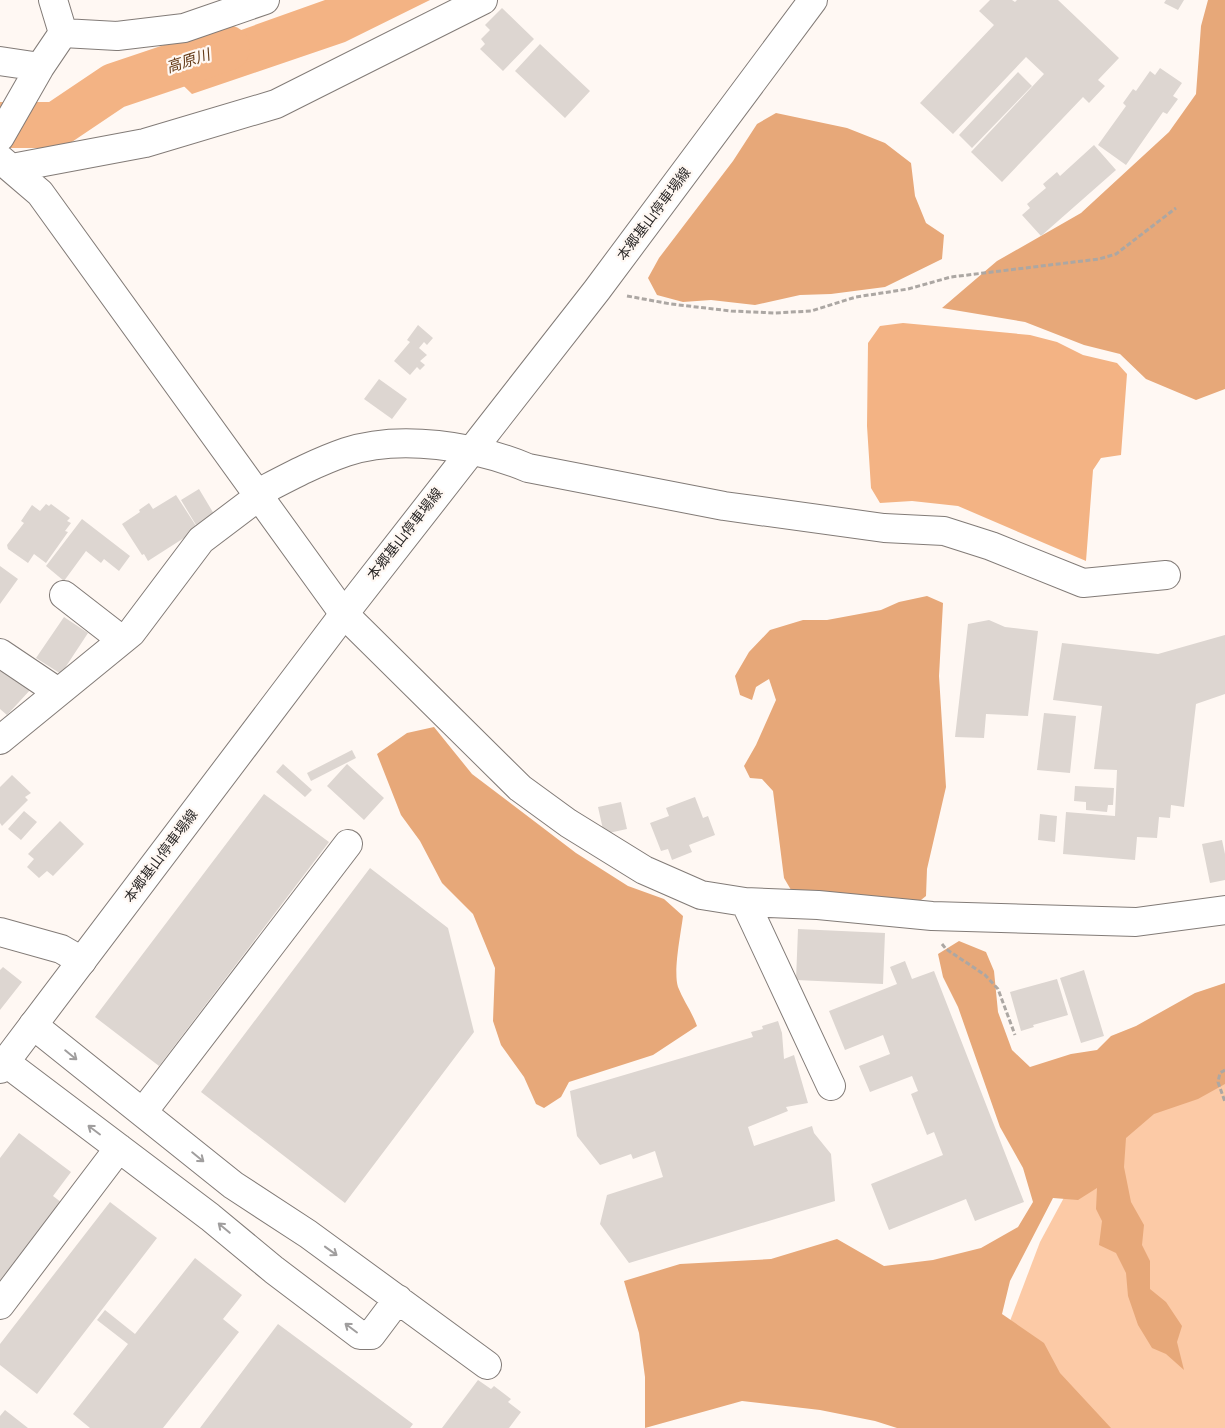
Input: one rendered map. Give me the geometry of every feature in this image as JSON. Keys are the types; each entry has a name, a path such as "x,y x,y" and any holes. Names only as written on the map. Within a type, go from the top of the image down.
{"street":[{"path":"53,0 63,33"},
{"path":"63,33 117,36 184,28 265,0"},
{"path":"6,164 145,144 276,104 483,0"},
{"name":"本郷基山停車場線","path":"2,1066 471,448 597,290 813,0"},
{"path":"0,138 40,67 63,33"},
{"path":"0,61 40,67"},
{"path":"6,164 40,193 344,614 520,788 568,823 644,870 701,895 745,902 818,905 932,916 1136,922 1225,910"},
{"path":"0,740 131,633 201,540 257,496 347,452 404,442 471,448 505,458 528,468 724,506 884,528 944,531 991,546 1082,583 1166,575"},
{"path":"64,595 122,640"},
{"path":"0,653 58,692"},
{"path":"142,1112 348,844"},
{"path":"745,902 831,1086"},
{"path":"0,932 61,948 82,961"},
{"path":"34,1025 233,1185 308,1234 487,1365"},
{"path":"2,1066 119,1148 360,1335 371,1335 398,1299"},
{"path":"0,1305 119,1148"}],"path":[{"path":"597,290 671,304 731,311 775,313 811,311 856,297 908,289 951,277 1099,259 1116,254 1176,208"},
{"path":"932,916 934,934 946,949 985,975 998,989 1015,1035"},
{"path":"1225,1070 1220,1073 1218,1082 1225,1102"}],"shaded area":[{"path":"1208,0 1225,0 1225,389 1196,400 1146,379 1120,354 1084,345 1025,322 942,308 997,261 1081,213 1169,132 1196,94 1201,26"},
{"path":"776,113 847,128 885,143 911,163 915,196 926,223 944,235 942,259 885,287 831,294 800,295 755,305 711,300 683,302 657,295 648,278 659,258 733,161 757,124"},
{"path":"927,596 943,603 939,676 946,787 927,869 926,896 916,904 794,895 784,878 773,791 762,779 750,778 744,766 756,745 776,700 769,679 756,687 752,700 740,695 735,676 749,652 770,630 803,620 827,620 881,610 899,602"},
{"path":"434,727 472,774 576,853 628,886 664,899 683,916 676,972 677,980 680,992 697,1026 653,1055 569,1082 561,1097 544,1108 536,1104 524,1077 501,1045 493,1021 495,968 473,914 442,883 420,841 401,815 377,754 407,733"},
{"path":"959,941 986,952 994,971 998,1012 1012,1050 1030,1067 1071,1054 1097,1050 1111,1036 1136,1026 1195,993 1225,983 1225,1084 1198,1099 1154,1114 1126,1138 1124,1167 1131,1202 1144,1225 1142,1245 1150,1261 1150,1289 1166,1302 1182,1326 1177,1342 1184,1370 1166,1354 1152,1348 1138,1325 1128,1296 1126,1273 1116,1253 1099,1245 1102,1221 1096,1209 1097,1188 1078,1200 1053,1198 1010,1281 1002,1314 1044,1343 1060,1373 1111,1428 897,1428 875,1421 820,1410 742,1401 645,1428 645,1377 639,1333 624,1281 680,1264 771,1259 837,1239 884,1266 933,1260 981,1248 1018,1227 1033,1202 1023,1168 1000,1127 958,1007 943,977 938,954"},
{"path":"1225,1024 1225,1428 1075,1428 1010,1321 1040,1242 1101,1129"}],"water":[{"path":"325,0 430,0 345,42 192,94 157,60"},
{"path":"903,323 1030,335 1057,342 1083,355 1117,363 1127,374 1121,455 1101,458 1093,470 1086,561 958,506 912,501 880,503 871,488 867,426 868,343 880,326"}],"building":[{"path":"990,0 1012,0 1015,2 1017,0 1058,0 1119,58 1098,80 1105,86 1089,103 1083,97 1002,182 971,152 1044,74 1026,57 953,134 920,103 994,25 979,11"},
{"path":"1166,0 1184,0 1178,10 1164,3"},
{"path":"502,8 534,39 503,71 480,49 485,44 481,39 490,30 485,25"},
{"path":"540,44 590,91 565,118 515,71"},
{"path":"1160,68 1182,83 1173,96 1178,99 1167,114 1163,112 1126,165 1098,145 1126,106 1123,103 1133,89 1136,91 1150,71 1155,75"},
{"path":"1018,72 1032,86 972,148 959,135"},
{"path":"1094,145 1116,170 1041,236 1022,215 1030,208 1027,204 1046,188 1043,184 1057,172 1060,176"},
{"path":"418,325 433,338 427,345 424,342 419,348 427,355 420,361 425,365 420,370 417,367 410,375 394,361 410,342 407,340"},
{"path":"379,379 407,399 392,419 364,399"},
{"path":"199,489 214,514 196,525 181,500"},
{"path":"176,495 198,529 148,561 122,524 140,512 139,510 149,503 153,509"},
{"path":"46,504 49,506 51,504 70,518 67,521 71,523 65,531 68,532 46,563 34,554 28,563 8,549 7,545 24,523 21,521 32,505 40,511"},
{"path":"82,519 130,556 119,571 104,559 101,563 86,551 64,581 46,566"},
{"path":"0,566 18,579 0,604"},
{"path":"64,617 88,633 61,674 36,658"},
{"path":"989,620 1005,627 1038,631 1028,716 986,714 984,738 955,737 968,624"},
{"path":"1225,635 1225,694 1196,704 1184,807 1171,805 1170,818 1159,817 1157,838 1137,837 1135,860 1063,854 1066,812 1115,816 1117,770 1094,769 1102,706 1053,700 1062,643 1158,654"},
{"path":"4,665 31,689 7,715 0,709 0,670"},
{"path":"1044,713 1076,716 1070,773 1037,770"},
{"path":"352,750 356,758 311,781 307,773"},
{"path":"283,764 312,790 305,797 276,772"},
{"path":"347,764 384,798 364,820 327,786"},
{"path":"12,775 31,793 25,797 28,800 2,826 0,823 0,787"},
{"path":"1075,786 1114,788 1113,805 1108,805 1107,812 1086,810 1086,802 1074,801"},
{"path":"264,794 329,842 159,1066 95,1017"},
{"path":"695,797 703,818 708,816 715,835 689,845 692,852 672,860 668,849 661,851 650,823 669,816 666,808"},
{"path":"621,802 627,829 604,834 598,807"},
{"path":"24,811 37,822 21,840 8,829"},
{"path":"1040,814 1057,816 1055,842 1038,840"},
{"path":"60,821 84,844 53,876 47,871 39,878 27,867 34,859 28,854"},
{"path":"1222,840 1225,854 1225,880 1210,883 1202,844"},
{"path":"370,868 448,928 474,1032 345,1203 201,1092"},
{"path":"798,929 885,933 883,984 796,980"},
{"path":"905,961 912,979 934,971 1024,1202 975,1221 966,1199 889,1230 871,1184 943,1155 934,1132 927,1135 911,1094 918,1091 912,1076 870,1092 859,1066 890,1054 883,1035 845,1050 829,1011 897,984 890,967"},
{"path":"3,967 22,982 0,1010 0,970"},
{"path":"1084,970 1104,1036 1081,1043 1060,978"},
{"path":"1057,979 1068,1015 1033,1025 1034,1027 1021,1031 1010,992"},
{"path":"778,1021 782,1033 784,1059 794,1055 808,1103 786,1107 788,1111 748,1127 754,1146 812,1126 814,1133 831,1154 835,1201 629,1263 600,1224 607,1195 663,1177 655,1151 633,1159 631,1154 600,1165 577,1136 570,1091 753,1037 751,1032 763,1029 762,1026"},
{"path":"19,1133 71,1172 53,1196 74,1212 0,1295 0,1158"},
{"path":"110,1202 157,1238 37,1394 0,1365 0,1344"},
{"path":"195,1258 242,1295 223,1319 239,1332 163,1428 90,1428 73,1414 128,1344 97,1320 105,1310 135,1334"},
{"path":"278,1324 413,1424 410,1428 200,1428"},
{"path":"478,1380 491,1389 494,1386 511,1399 508,1402 521,1412 509,1428 442,1428"},
{"path":"5,1410 28,1428 0,1428 0,1416"}],"waterway":[{"name":"高原川","path":"0,125 56,125 114,86 227,48"}]}
